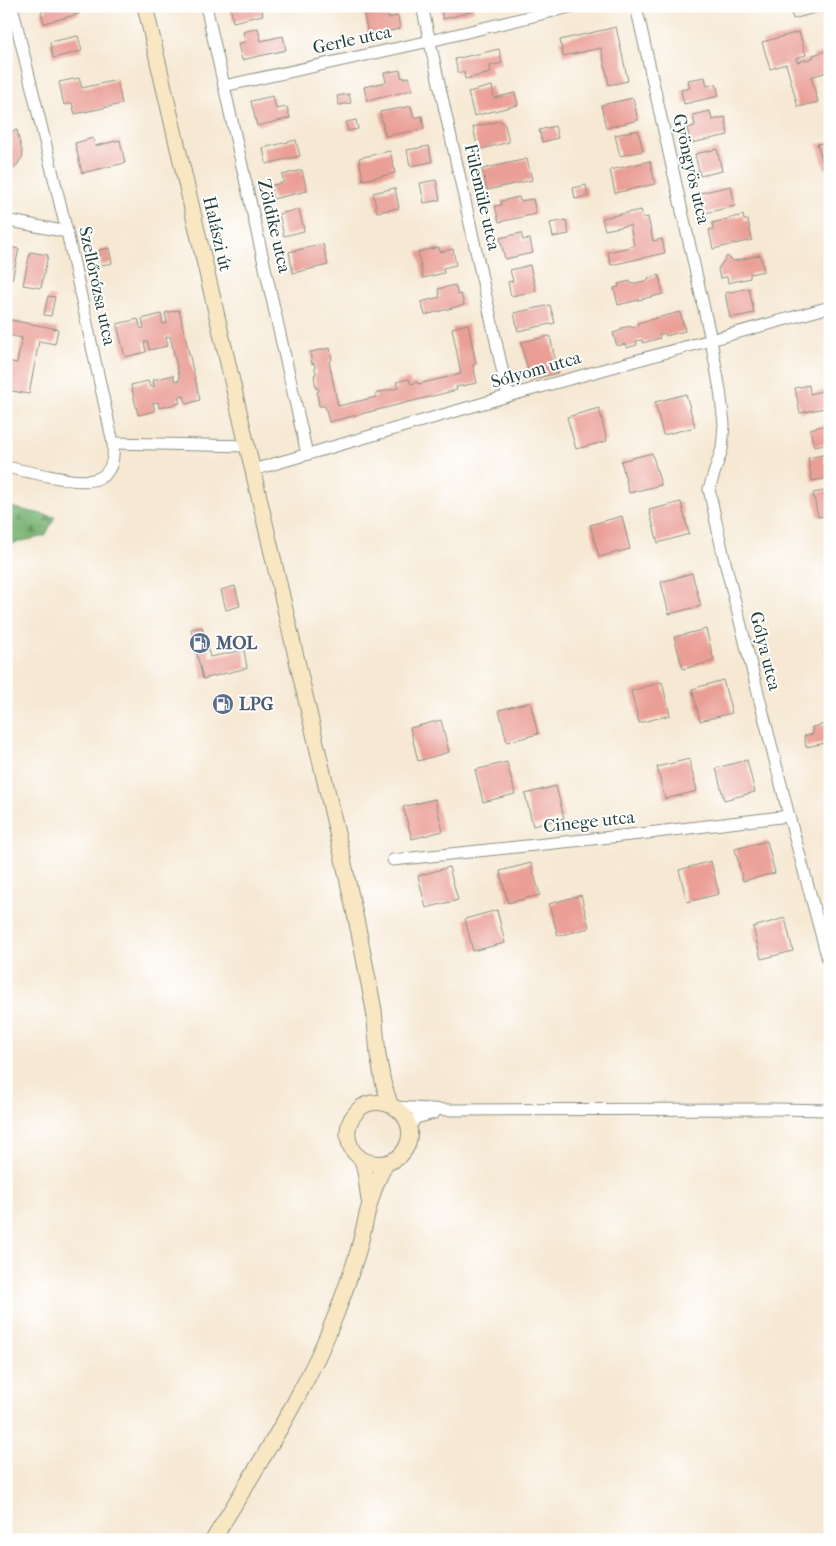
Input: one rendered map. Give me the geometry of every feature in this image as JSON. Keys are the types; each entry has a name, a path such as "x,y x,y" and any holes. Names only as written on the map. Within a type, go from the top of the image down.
{"main road":[{"name":"Halászi út","path":"145,6 357,924 374,1010 378,1055"},
{"path":"368,1104 372,1096 378,1055"},
{"path":"378,1055 383,1082 392,1106"},
{"path":"213,1540 286,1419 308,1376 348,1283 369,1204 380,1174 386,1164 401,1154 407,1146 410,1126 406,1117 392,1106 381,1102 368,1104 361,1107 349,1122 349,1142 352,1150 361,1159 376,1164 386,1164"},
{"path":"361,1159 369,1204"}],"street":[{"name":"Szellőrózsa utca","path":"6,467 74,481 90,481 102,477 109,469 114,457 113,443 67,232 12,6"},
{"name":"Zöldike utca","path":"206,6 307,454"},
{"name":"Fülemüle utca","path":"422,6 508,396"},
{"name":"Gerle utca","path":"224,86 430,41 574,6"},
{"name":"Gyöngyös utca","path":"636,6 711,340"},
{"path":"6,220 67,232"},
{"name":"Sólyom utca","path":"252,470 830,306"},
{"name":"Gólya utca","path":"711,340 724,424 722,449 709,489 723,554 788,816 830,967"},
{"path":"113,443 247,446"},
{"name":"Cinege utca","path":"393,860 640,834 788,816"},
{"path":"392,1106 448,1110 830,1110"},
{"path":"410,1126 416,1118 448,1110"}],"green space":[{"path":"6,506 55,517 45,536 6,545"}],"building":[{"path":"46,6 77,6 79,14 44,23 41,12 47,10"},
{"path":"230,6 261,6 263,15 233,22"},
{"path":"386,6 388,18 398,16 400,29 368,35 363,9"},
{"path":"440,6 473,6 474,11 443,19"},
{"path":"789,6 830,6 830,13 824,15 823,11 793,19"},
{"path":"616,27 628,81 609,85 601,48 563,56 560,40"},
{"path":"258,28 261,41 283,36 286,50 242,60 238,44 245,42 243,32"},
{"path":"799,32 806,55 796,58 797,62 813,58 813,55 830,50 830,71 811,77 818,102 798,107 786,64 770,69 762,42"},
{"path":"78,36 82,51 53,58 50,42"},
{"path":"499,49 502,63 490,66 491,73 465,79 464,72 458,73 455,59"},
{"path":"400,70 402,78 409,77 412,90 367,101 364,87 386,82 384,73"},
{"path":"705,77 707,86 716,84 719,96 684,104 681,90 690,88 688,80"},
{"path":"79,78 82,88 117,80 122,104 75,114 72,103 64,105 59,82"},
{"path":"492,86 494,98 515,93 518,105 474,116 468,92"},
{"path":"349,94 351,103 339,105 337,96"},
{"path":"273,96 276,109 287,107 290,118 257,126 251,101"},
{"path":"633,98 638,120 606,128 601,105"},
{"path":"411,106 414,118 422,116 424,129 385,136 380,112"},
{"path":"710,111 712,120 725,117 728,135 691,143 687,128 695,126 693,115"},
{"path":"356,120 358,129 348,131 346,122"},
{"path":"500,121 505,125 509,142 478,150 473,127"},
{"path":"555,126 558,138 542,142 539,130"},
{"path":"17,130 23,156 15,168 6,166 6,133"},
{"path":"638,130 643,151 620,156 615,135"},
{"path":"93,138 95,146 120,140 125,163 82,173 75,143"},
{"path":"296,140 300,156 266,164 263,148"},
{"path":"827,142 830,151 830,168 825,169 817,144"},
{"path":"429,146 432,162 410,166 407,150"},
{"path":"717,149 722,171 700,176 695,154"},
{"path":"390,151 395,173 363,180 359,158"},
{"path":"527,159 532,180 487,190 482,169"},
{"path":"650,161 655,184 615,193 610,170"},
{"path":"302,170 307,191 273,199 270,186 284,182 282,175"},
{"path":"436,180 440,200 424,203 420,183"},
{"path":"586,185 588,196 575,199 573,188"},
{"path":"731,186 735,206 705,213 700,193"},
{"path":"395,188 399,208 377,212 373,193"},
{"path":"519,197 520,201 533,199 536,214 499,222 495,206 502,205 501,201"},
{"path":"299,209 304,231 284,236 279,214"},
{"path":"641,210 643,218 648,217 653,241 662,239 665,253 611,265 608,252 634,246 630,225 605,230 602,218"},
{"path":"743,215 744,220 748,220 752,240 713,249 709,230 713,229 712,223"},
{"path":"566,220 569,234 553,237 550,223"},
{"path":"521,233 523,240 530,239 533,253 505,259 500,238"},
{"path":"323,244 328,265 293,273 289,252"},
{"path":"6,246 19,249 12,280 6,278"},
{"path":"439,247 440,252 453,249 456,265 443,268 444,273 423,278 418,252"},
{"path":"109,248 112,263 102,265 99,250"},
{"path":"30,252 48,255 41,288 23,285"},
{"path":"760,255 764,271 750,274 750,278 728,283 727,277 720,278 718,269 727,256 734,261"},
{"path":"530,265 536,291 511,296 508,282 513,281 510,270"},
{"path":"659,275 663,294 618,305 614,288 619,287 618,284 630,281 631,284 649,280 648,278"},
{"path":"455,285 458,295 461,294 464,305 425,315 421,302 440,297 438,289"},
{"path":"749,288 754,313 730,318 725,293"},
{"path":"48,296 55,297 51,316 44,315"},
{"path":"550,305 555,323 518,331 514,313"},
{"path":"179,310 200,400 186,404 184,396 178,397 180,403 159,408 158,402 153,403 155,411 138,415 131,385 148,381 150,387 154,386 153,380 173,375 175,381 180,380 170,336 166,337 168,346 149,350 148,342 144,342 146,352 125,357 117,324 138,319 141,329 144,328 142,319 161,314 163,324 167,323 165,313"},
{"path":"680,312 685,331 666,336 665,333 659,335 660,338 643,343 642,340 636,341 637,345 626,348 625,344 617,346 613,333 622,330 621,328 632,326 632,328 638,326 637,323"},
{"path":"11,320 58,329 55,344 39,341 29,394 6,390 6,361 17,363 22,338 8,335"},
{"path":"468,324 476,364 473,365 477,383 456,387 457,390 329,422 325,406 319,406 317,392 319,391 318,388 316,389 314,375 316,374 310,352 330,348 332,360 329,361 338,406 376,397 376,393 398,388 396,382 409,379 411,384 417,382 418,384 461,374 452,328"},
{"path":"550,336 558,373 530,380 521,342"},
{"path":"809,385 810,394 830,389 830,407 800,413 795,388"},
{"path":"686,394 695,427 663,435 655,402"},
{"path":"599,408 607,441 576,449 567,417"},
{"path":"830,424 830,443 814,446 810,429"},
{"path":"652,453 661,485 629,493 621,461"},
{"path":"823,455 825,464 830,463 830,478 812,481 808,458"},
{"path":"830,490 830,515 818,517 813,493"},
{"path":"681,502 689,534 658,543 649,510"},
{"path":"622,516 630,549 599,557 590,525"},
{"path":"692,573 701,606 669,614 661,582"},
{"path":"235,586 240,606 226,610 221,590"},
{"path":"202,627 210,657 244,650 247,668 203,679 191,629"},
{"path":"706,629 714,661 683,669 674,637"},
{"path":"723,680 732,713 700,721 692,689"},
{"path":"662,682 670,715 639,723 631,691"},
{"path":"530,702 538,734 507,742 499,710"},
{"path":"441,720 449,752 418,761 410,728"},
{"path":"830,723 830,742 806,747 804,736 813,734 812,727"},
{"path":"689,759 697,791 665,799 657,767"},
{"path":"747,760 755,792 724,800 716,768"},
{"path":"507,762 515,794 483,802 475,770"},
{"path":"556,786 564,818 533,826 525,794"},
{"path":"435,799 443,831 412,839 403,807"},
{"path":"767,841 775,873 743,881 735,849"},
{"path":"711,861 719,894 687,902 679,870"},
{"path":"531,863 540,895 508,903 500,871"},
{"path":"449,867 458,900 426,908 418,876"},
{"path":"581,895 589,928 558,936 549,904"},
{"path":"497,910 505,943 473,951 465,919"},
{"path":"785,918 793,951 761,959 753,927"}],"place":[{"name":"MOL","path":"200,643"},
{"name":"LPG","path":"223,704"}]}
